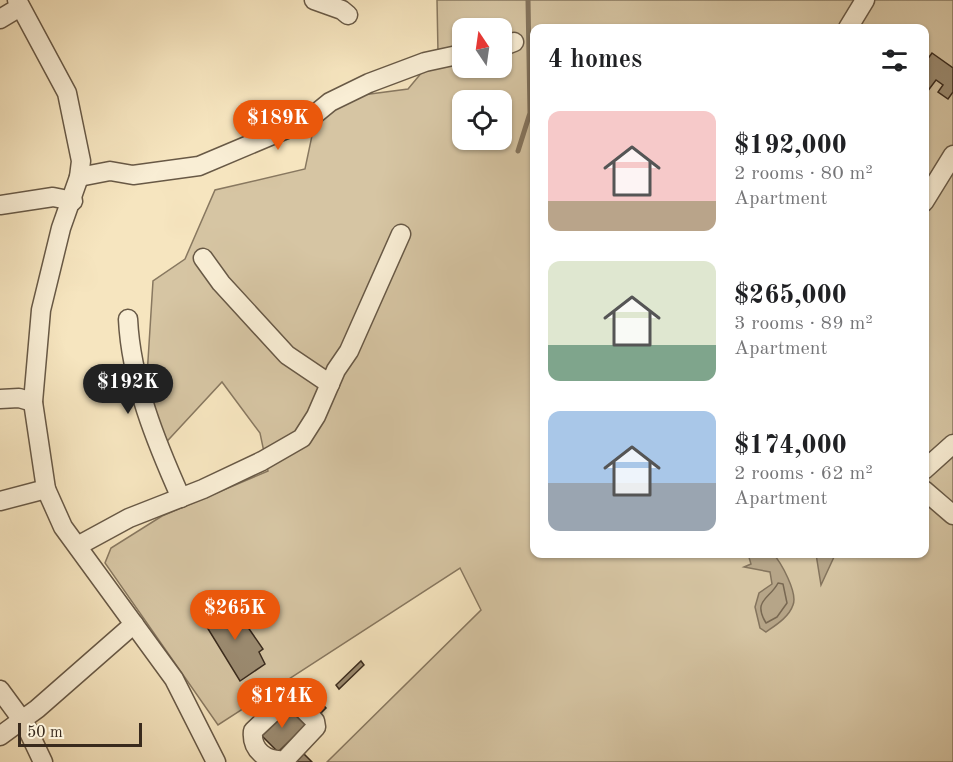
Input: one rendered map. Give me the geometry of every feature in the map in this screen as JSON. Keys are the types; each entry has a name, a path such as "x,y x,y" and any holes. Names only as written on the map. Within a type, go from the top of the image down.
{"street":[{"path":"314,0 342,10 348,15"},
{"path":"850,24 865,0"},
{"path":"0,20 18,3 67,93 81,161 73,201 61,228 41,310 33,402 46,489 63,527 174,678 216,762"},
{"path":"79,177 111,171 133,175 199,165 308,120 330,102 369,83 424,62 452,56"},
{"path":"929,194 953,155"},
{"path":"0,205 52,197 73,201"},
{"path":"79,549 83,543 129,518 181,498 262,461 302,438 316,416 330,384 349,351 401,234"},
{"path":"203,258 221,284 287,355 330,384"},
{"path":"128,319 129,339 144,404 181,498"},
{"path":"0,399 19,398 33,402"},
{"path":"929,466 953,444"},
{"path":"0,501 46,489"},
{"path":"929,494 953,515"},
{"path":"0,736 118,641 134,624"},
{"path":"0,690 22,719 44,762"}],"shaded area":[{"path":"437,0 953,0 953,762 327,762 481,610 460,568 218,725 105,563 111,548 162,516 268,471 260,433 222,382 158,451 145,408 153,281 185,259 215,190 305,169 314,126 332,99 408,89 438,53"}],"water":[{"path":"749,558 776,558 784,570 793,593 793,605 788,613 766,632 760,628 755,607 759,593 772,584 770,572 744,567 751,564"},
{"path":"817,558 834,558 821,585"}],"building":[{"path":"932,53 953,68 953,92 948,99 938,92 943,85 936,80 929,89 929,57"},
{"path":"229,600 263,649 259,652 265,664 240,681 202,619 225,607 223,604"},
{"path":"361,661 364,665 339,689 336,685"},
{"path":"314,695 326,708 317,717 304,703"},
{"path":"287,706 306,725 278,752 259,733"},
{"path":"302,752 312,762 293,762"}],"waterway":[{"path":"518,151 530,113 528,0"}]}
